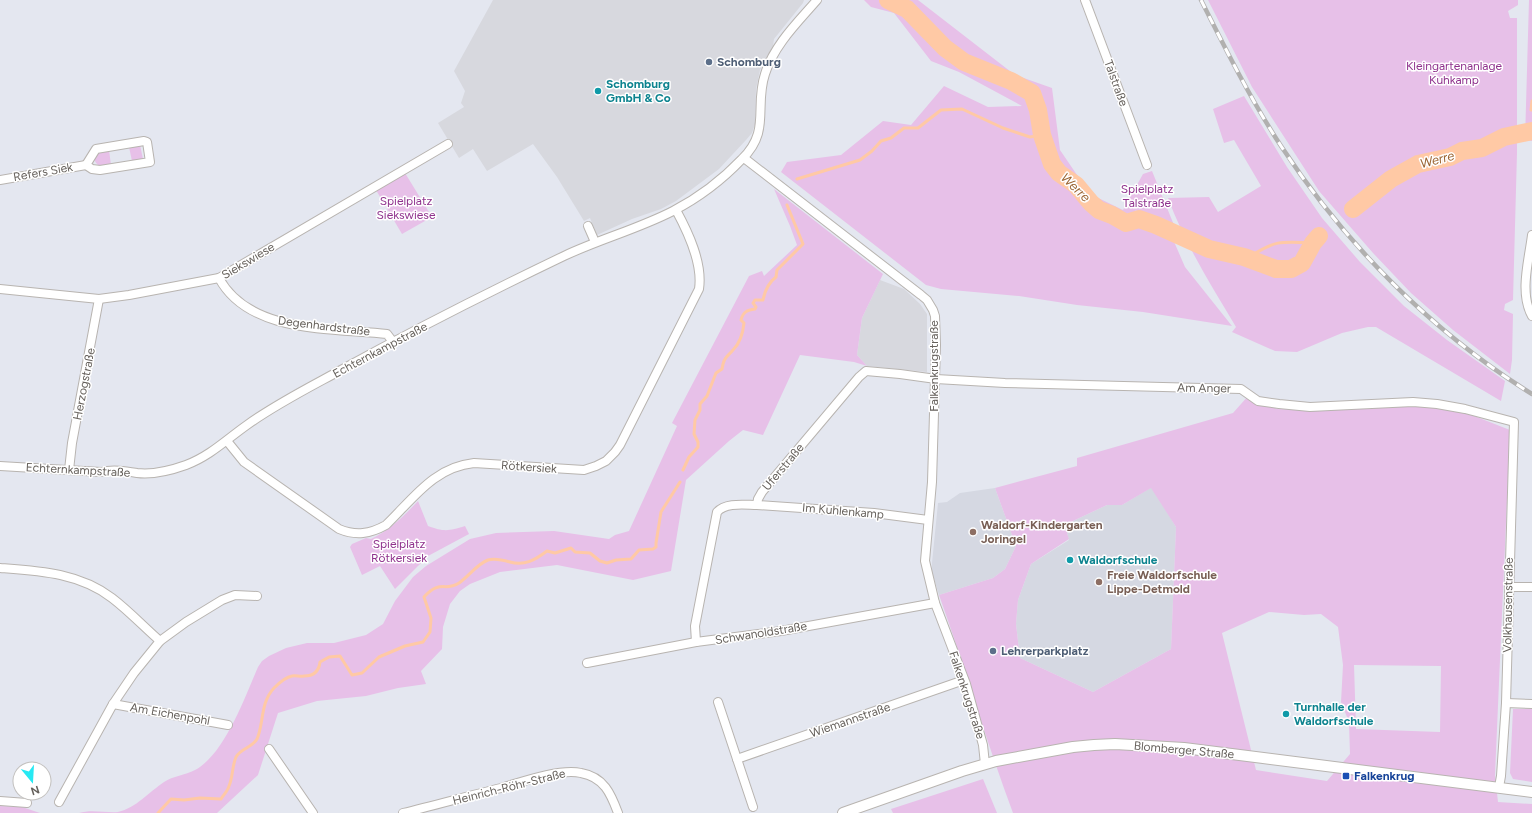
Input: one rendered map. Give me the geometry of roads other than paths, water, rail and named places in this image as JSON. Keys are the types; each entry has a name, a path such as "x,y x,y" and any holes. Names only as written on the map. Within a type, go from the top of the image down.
{"street":[{"path":"744,158 754,144 760,128 761,90 766,72 782,42 817,0"},
{"name":"Talstraße","path":"1086,0 1146,165"},
{"name":"Refers Siek","path":"0,180 86,165 92,169 100,170 150,162 147,142 144,141 96,149 86,165"},
{"name":"Siekswiese","path":"0,289 99,299 129,295 219,278 448,144"},
{"name":"Falkenkrugstraße","path":"744,158 791,192 927,300 935,316 936,379 932,482 925,561 935,602 964,680 983,744 985,764"},
{"name":"Echternkampstraße","path":"0,466 101,472 109,470 145,473 162,472 187,465 200,459 227,441 246,425 266,412 393,342 516,280 596,242 676,210 709,187 744,158"},
{"name":"Rötkersiek","path":"227,441 244,462 338,529 358,534 377,530 386,525 434,478 449,469 462,464 474,463 578,470 596,466 609,458 620,445 699,289 701,280 699,264 684,225 676,210"},
{"path":"588,226 596,242"},
{"path":"1530,313 1525,293 1532,235"},
{"name":"Degenhardstraße","path":"219,278 227,290 239,302 264,317 309,327 387,334 393,342"},
{"name":"Herzogstraße","path":"69,470 72,443 99,299"},
{"name":"Uferstraße","path":"696,642 695,626 717,512 720,508 726,506 757,505 758,498 762,492 864,372 871,370 936,379"},
{"name":"Am Anger","path":"936,379 1005,384 1241,389 1258,401 1310,407 1413,402 1437,404 1465,409 1514,422"},
{"name":"Volkhausenstraße","path":"1499,787 1506,703 1514,422"},
{"name":"Im Kuhlenkamp","path":"757,505 874,513 928,520"},
{"path":"0,568 49,572 79,580 111,597 132,614 160,641"},
{"path":"1509,587 1532,587"},
{"name":"Am Eichenpohl","path":"59,802 113,704 134,673 160,641 186,622 222,600 235,595 257,596"},
{"name":"Schwanoldstraße","path":"588,663 696,642 781,631 935,602"},
{"name":"Wiemannstraße","path":"737,759 964,680"},
{"path":"718,702 754,807"},
{"path":"1506,703 1532,704"},
{"name":"Am Eichenpohl","path":"113,704 228,724"},
{"name":"Blomberger Straße","path":"843,813 985,764 1073,747 1115,744 1184,748 1532,792"},
{"path":"269,749 314,813"},
{"name":"Heinrich-Röhr-Straße","path":"403,813 561,773 581,772 591,776 603,784 612,795 618,813"},
{"path":"0,801 27,804"}],"waterway":[{"name":"Werre","path":"888,0 907,9 945,48 964,62 1011,81 1032,93 1038,110 1042,135 1052,164 1059,173 1076,185 1099,210 1126,223 1139,219 1209,249 1244,257 1276,269 1291,269 1302,263 1313,243 1319,236"},
{"path":"1531,110 1532,101"},
{"path":"797,179 860,160 872,151 881,141 891,138 904,128 918,128 941,110 962,109 1003,128 1030,137 1042,135"},
{"name":"Werre","path":"1353,209 1391,179 1418,164 1450,157 1462,151 1482,148 1504,137 1532,131"},
{"path":"683,470 689,457 698,447 698,442 694,434 695,420 700,410 700,404 707,396 716,373 722,369 726,358 739,341 744,327 744,323 741,320 744,313 755,309 756,307 753,303 755,300 763,300 767,287 776,277 777,270 803,244 787,205"},
{"path":"1248,258 1265,248 1279,243 1313,243"},
{"path":"158,813 171,799 221,799 227,791 236,757 257,739 266,700 276,686 285,679 294,676 311,675 317,670 320,662 329,657 340,656 352,675 362,673 379,657 405,646 423,642 430,632 431,618 424,597 434,588 459,583 480,564 488,560 496,559 515,563 525,563 547,551 555,553 571,548 575,552 590,553 600,561 607,563 616,560 631,559 639,550 653,549 656,547 661,512 680,482"}],"railway":[{"path":"1201,0 1259,111 1306,183 1334,218 1393,284 1426,314 1495,370 1532,394"}],"place":[{"name":"Schomburg","path":"709,62"},
{"name":"Schomburg GmbH & Co","path":"598,91"},
{"name":"Waldorf-Kindergarten Joringel","path":"973,532"},
{"name":"Waldorfschule","path":"1070,560"},
{"name":"Freie Waldorfschule Lippe-Detmold","path":"1099,582"},
{"name":"Lehrerparkplatz","path":"993,651"},
{"name":"Turnhalle der Waldorfschule","path":"1286,714"},
{"name":"Falkenkrug","path":"1346,776"}],"park label":[{"name":"Kleingartenanlage Kuhkamp","path":"1454,73"},
{"name":"Spielplatz Talstraße","path":"1147,196"},
{"name":"Spielplatz Siekswiese","path":"406,208"},
{"name":"Spielplatz Rötkersiek","path":"399,551"}]}
